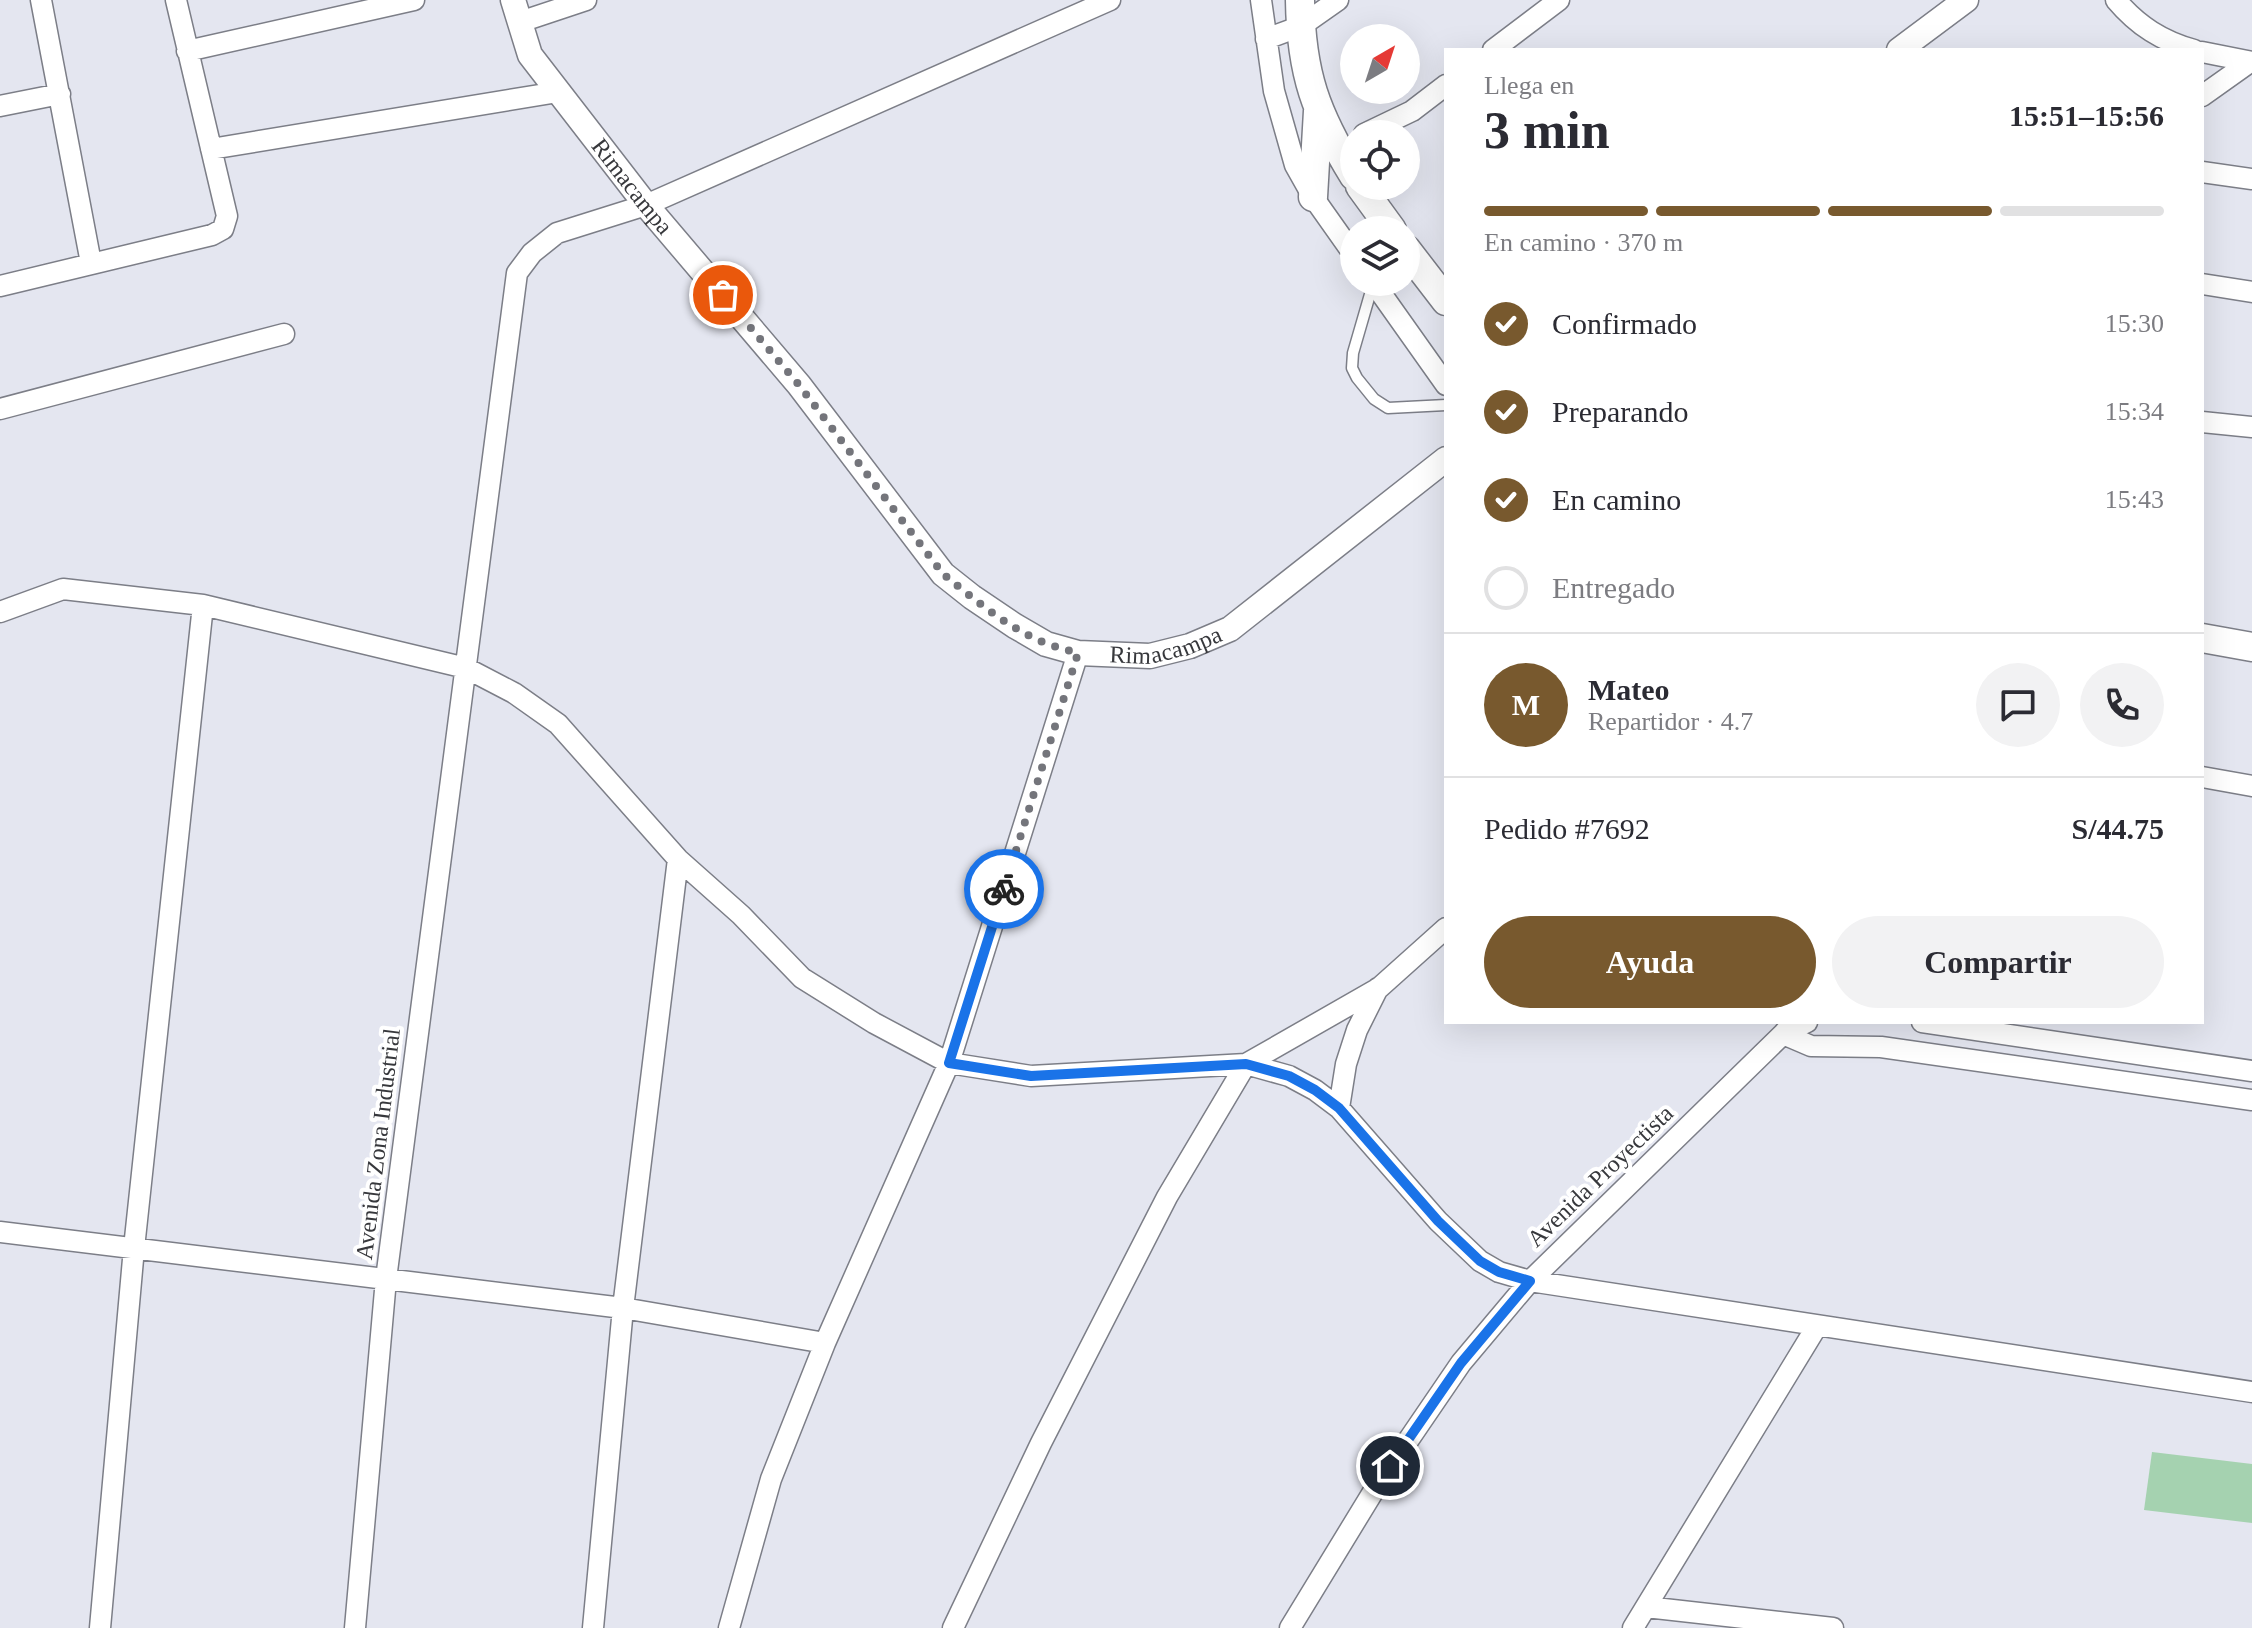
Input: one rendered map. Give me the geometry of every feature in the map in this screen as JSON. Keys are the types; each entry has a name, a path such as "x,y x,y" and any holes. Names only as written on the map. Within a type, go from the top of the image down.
{"main road":[{"path":"1300,13 1306,74 1319,110 1340,137"},
{"path":"1313,197 1319,110"},
{"path":"1420,267 1444,298"},
{"path":"2204,638 2252,647"}],"street":[{"path":"41,0 91,263"},
{"path":"0,286 212,235 223,229 227,216 176,0"},
{"path":"187,51 414,0"},
{"path":"517,11 586,0"},
{"name":"Avenida Zona Industrial","path":"355,1628 386,1279 517,273 532,253 557,233 646,205 1110,0"},
{"path":"1261,0 1274,91 1295,165 1340,235"},
{"path":"1266,39 1300,13 1338,0"},
{"path":"1496,48 1559,0"},
{"path":"1902,48 1966,0"},
{"path":"2116,0 2157,37 2188,48"},
{"name":"Rimacampa","path":"517,11 530,55 646,205 799,385 943,574 972,597 1046,644 1078,653 1150,656 1190,646 1230,629 1444,461"},
{"path":"2204,52 2251,62"},
{"path":"2204,95 2251,62"},
{"path":"1393,120 1412,111 1444,87"},
{"path":"211,149 558,92"},
{"path":"0,106 60,94"},
{"path":"2204,172 2252,179"},
{"path":"2204,284 2252,292"},
{"path":"1383,296 1444,382"},
{"path":"0,409 284,334"},
{"path":"2204,422 2252,427"},
{"path":"0,612 63,589 203,605 466,668 514,693 558,724 678,859 741,915 802,978 874,1023 949,1063 1031,1076 1246,1064 1289,1076 1339,1108 1438,1221 1480,1261 1499,1272 1530,1281 2252,1392"},
{"path":"100,1628 134,1248 203,605"},
{"path":"735,1624 771,1479 825,1343 949,1063 1078,653"},
{"path":"2204,777 2252,786"},
{"path":"593,1628 623,1308 678,859"},
{"path":"953,1628 1041,1443 1167,1197 1246,1064 1379,988 1444,930"},
{"path":"1339,1108 1346,1064 1357,1030 1379,988"},
{"path":"1935,1024 2252,1071"},
{"path":"1789,1028 1811,1046 1881,1047 2252,1100"},
{"name":"Avenida Proyectista","path":"1290,1628 1373,1492 1461,1363 1530,1281 1789,1028"},
{"path":"0,1232 623,1308 825,1343"},
{"path":"1633,1628 1817,1326"},
{"path":"1646,1607 1833,1628"}],"lane":[{"path":"1369,296 1353,353 1352,368 1357,378 1374,399 1388,408 1444,405"}],"green space":[{"path":"2152,1452 2252,1464 2252,1523 2144,1510"}],"way so far":[{"path":"723,295 799,385 943,574 1015,626 1046,644 1078,653 1004,889"}],"route":[{"path":"1004,889 949,1063 1031,1076 1246,1064 1289,1076 1339,1108 1438,1221 1480,1261 1499,1272 1530,1281 1461,1363 1390,1466"}]}
